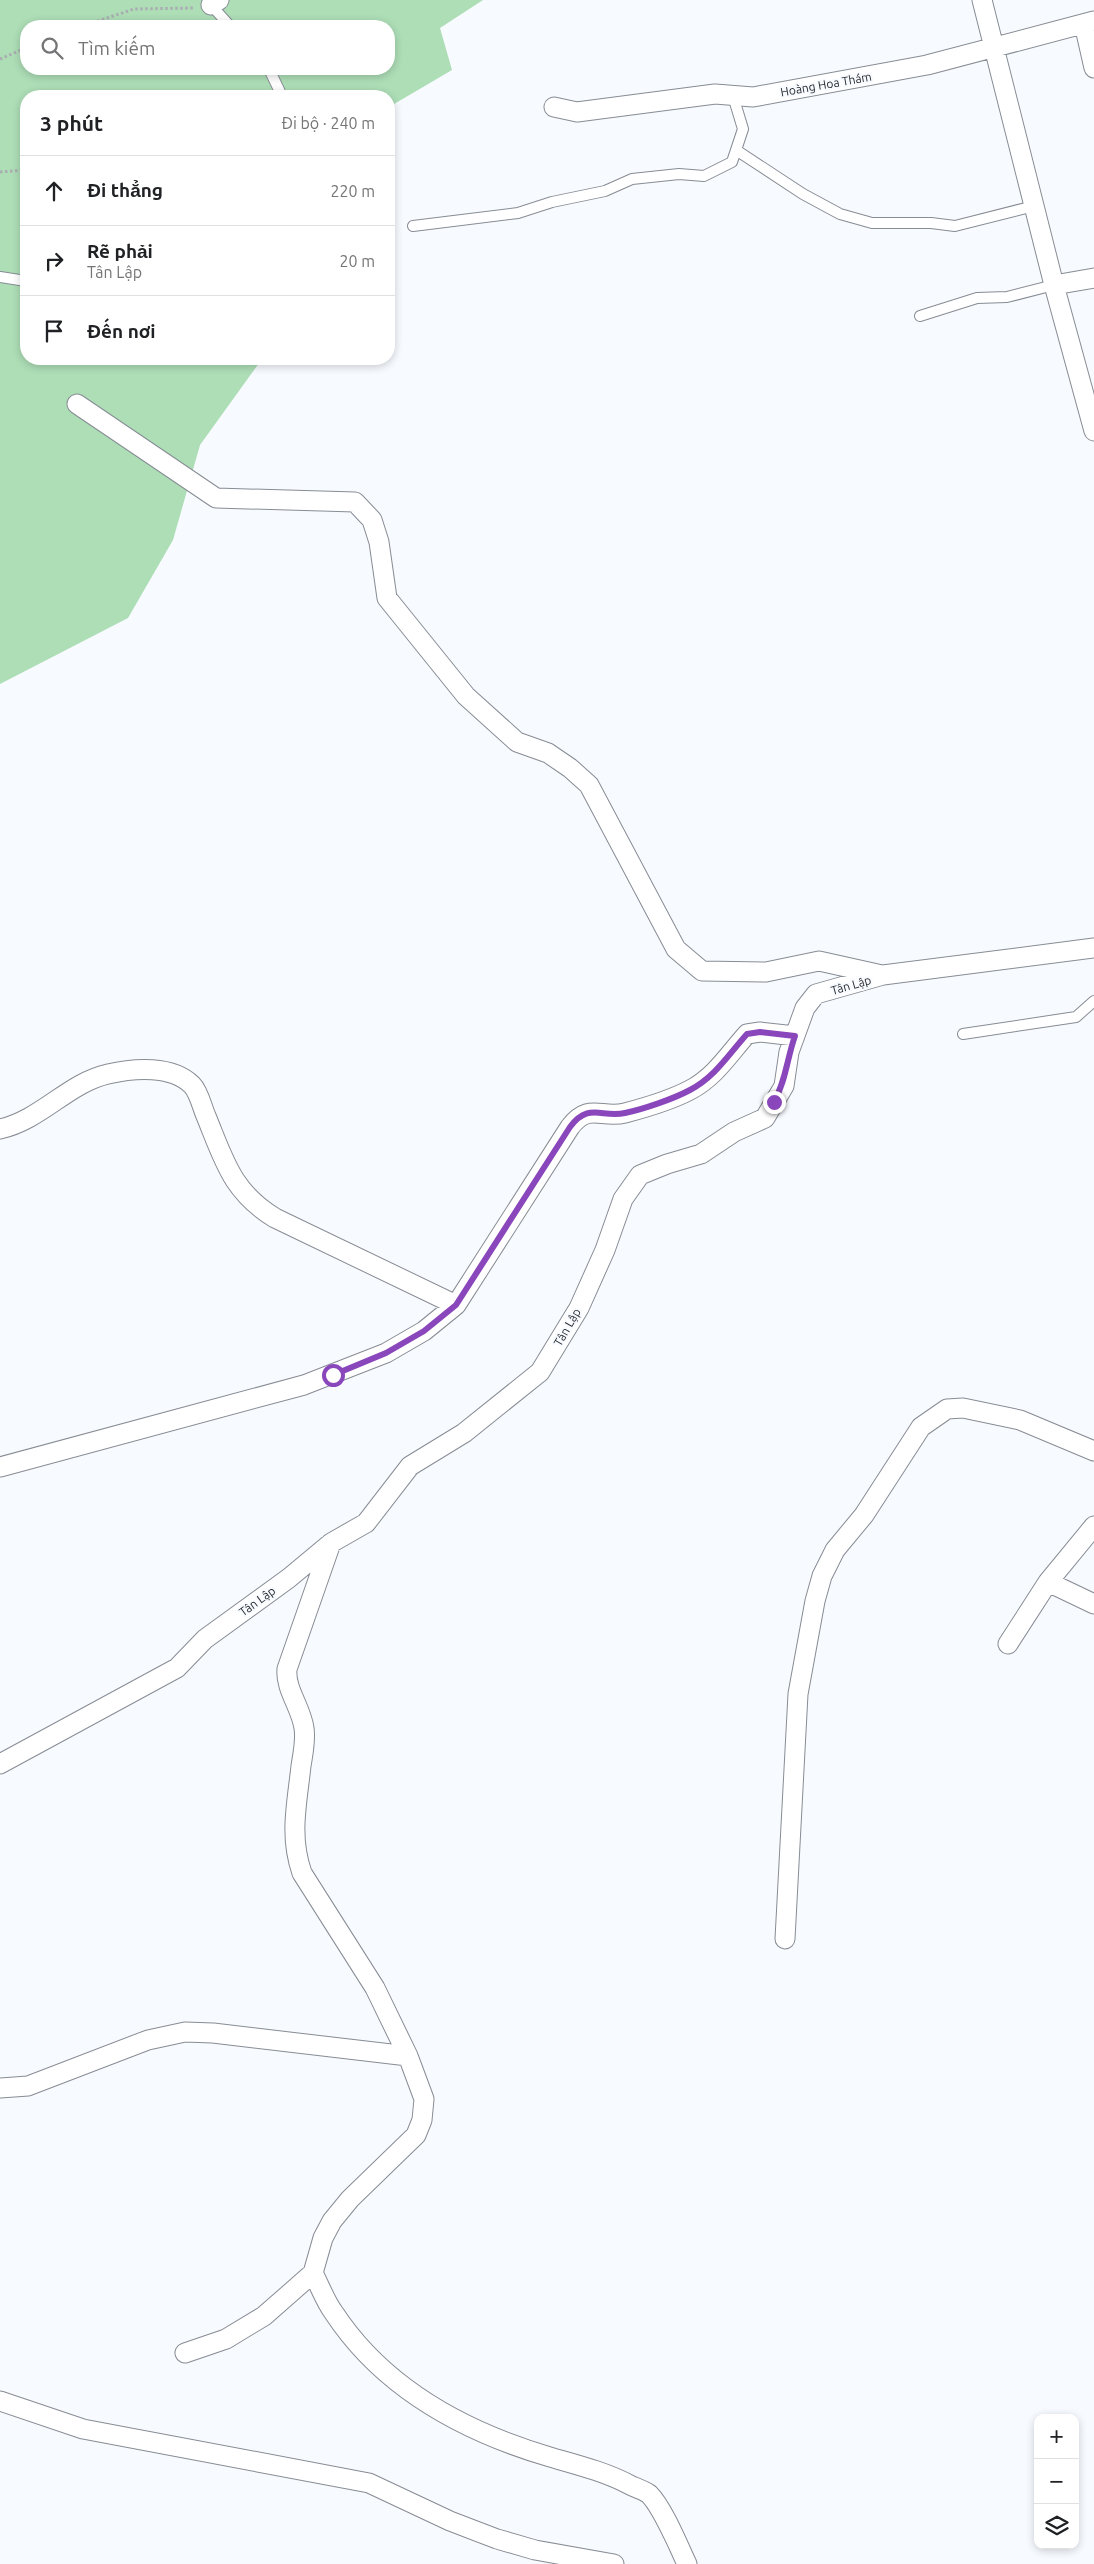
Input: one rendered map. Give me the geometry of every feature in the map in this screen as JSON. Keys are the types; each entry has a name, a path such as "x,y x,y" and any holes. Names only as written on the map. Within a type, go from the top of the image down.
{"street":[{"path":"982,0 1054,286 1090,397 1094,431"},
{"path":"1089,22 1094,68"},
{"name":"Hoàng Hoa Thám","path":"554,107 577,112 715,94 753,97 927,65 1089,22"},
{"path":"1054,286 1094,278"},
{"path":"77,404 216,498 354,502 372,520 379,542 387,598 466,696 517,742 548,753 570,768 589,785 676,948 702,971 766,972 819,961 883,976"},
{"name":"Tân Lập","path":"0,1764 177,1668 205,1638 289,1578 331,1543 366,1524 410,1466 464,1433 540,1372 579,1308 605,1250 623,1199 640,1175 666,1164 701,1154 734,1132 765,1118 784,1086 789,1052 805,1008 816,994 883,976 1094,948"},
{"path":"0,1467 304,1385 347,1370 386,1353 424,1331 456,1305 570,1127 581,1115 597,1112 627,1113 690,1090 712,1075 747,1034 760,1032 795,1036"},
{"path":"0,1129 40,1111 92,1079 121,1072 165,1071 175,1074 194,1087 229,1170 242,1192 257,1207 274,1218 456,1305"},
{"path":"785,1939 798,1694 815,1601 822,1576 835,1550 864,1515 921,1427 947,1410 963,1408 1020,1420 1094,1451"},
{"path":"1008,1644 1048,1582 1094,1526"},
{"path":"185,2353 226,2338 264,2316 313,2273 323,2238 332,2221 350,2199 416,2135 422,2120 424,2099 408,2056 375,1988 302,1873 296,1855 293,1834 305,1739 300,1713 286,1676 287,1668 331,1543"},
{"path":"1048,1582 1094,1604"},
{"path":"0,2088 28,2086 148,2040 185,2032 213,2033 408,2056"},
{"path":"313,2273 332,2312 351,2338 370,2360 393,2380 424,2402 463,2424 520,2448 610,2474 648,2494 668,2524 687,2564"},
{"path":"0,2400 82,2429 369,2483 450,2521 497,2539 535,2550 614,2564"}],"lane":[{"path":"215,2 226,20"},
{"path":"273,75 279,90"},
{"path":"413,226 518,213 552,202 605,191 632,179 679,174 704,176 732,162 743,129 733,96"},
{"path":"736,150 810,198 840,214 872,223 931,222 955,226 1034,206"},
{"path":"0,277 20,280"},
{"path":"920,316 977,298 1007,297 1054,286"},
{"path":"963,1034 1076,1017 1094,1001"}],"path":[{"path":"101,20 134,9 199,8 215,2"},
{"path":"0,59 20,51"},
{"path":"0,172 20,170"}],"green space":[{"path":"0,0 483,0 440,28 452,70 395,103 395,90 20,90 20,365 258,365 200,445 173,540 128,618 0,684"}],"route":[{"path":"333,1375 386,1353 424,1331 456,1305 570,1127 581,1115 597,1112 627,1113 690,1090 712,1075 747,1034 760,1032 795,1036 789,1052 784,1086 774,1102"}]}
